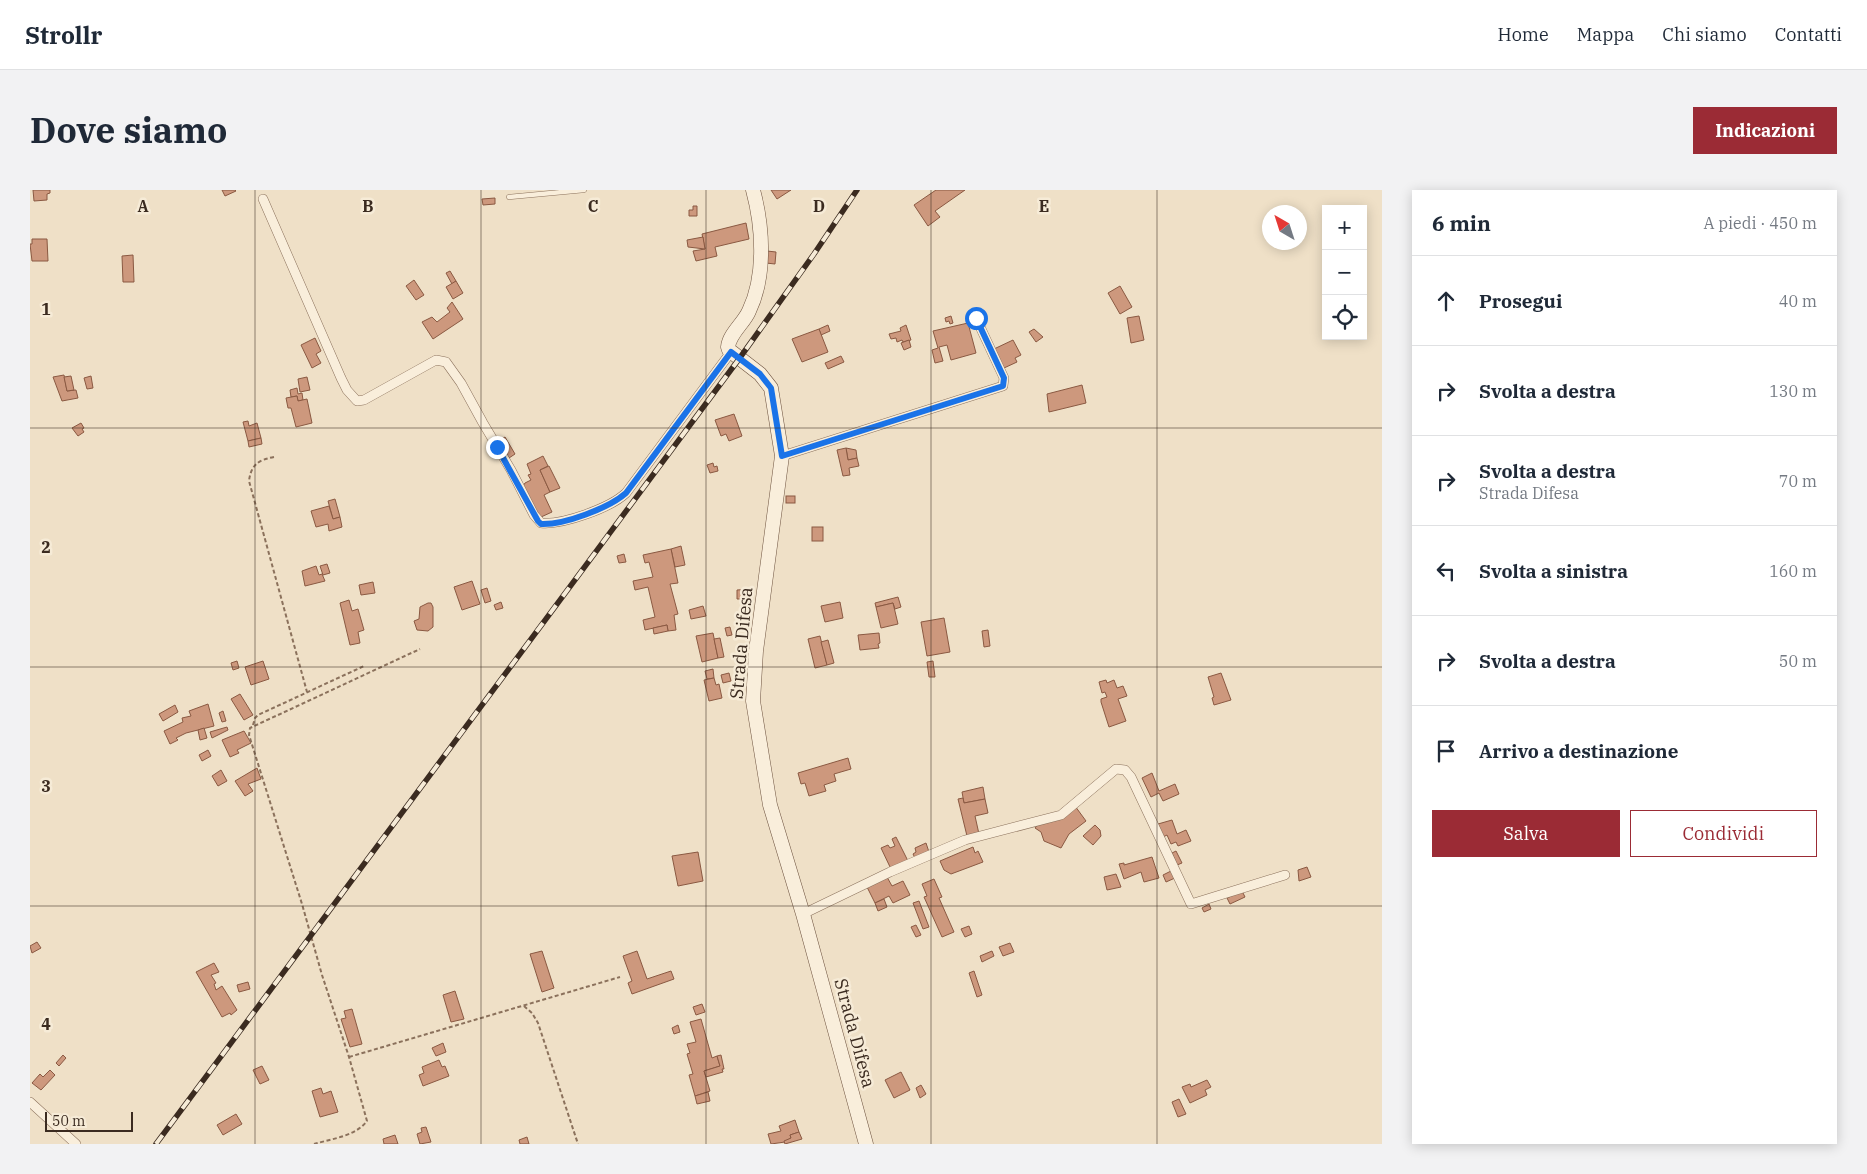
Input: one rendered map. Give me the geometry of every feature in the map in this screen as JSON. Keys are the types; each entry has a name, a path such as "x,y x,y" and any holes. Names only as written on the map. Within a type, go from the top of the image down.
{"street":[{"path":"263,199 340,378 357,402 364,400 436,360 446,362 461,383 482,423 511,470 534,515 541,524 561,522 604,508 626,493 731,352 728,349 728,343 748,314 757,290 759,276 759,232 753,190"},
{"path":"782,456 1003,386 1004,378 976,318"},
{"name":"Strada Difesa","path":"731,352 760,374 771,388 782,456 756,651 753,701 770,805 803,914 866,1144"},
{"path":"803,914 890,872 965,840 1062,815 1116,769 1125,770 1131,777 1190,904 1284,875"},
{"path":"30,1102 76,1144"}],"lane":[{"path":"509,197 584,190"}],"path":[{"path":"274,457 265,459 251,470 249,481 307,692"},
{"path":"253,725 420,649"},
{"path":"314,1144 360,1129 367,1121 249,735 250,728 258,715 364,666"},
{"path":"349,1057 620,977"},
{"path":"524,1006 532,1013 538,1023 578,1144"}],"building":[{"path":"33,190 50,190 50,193 47,194 47,200 34,201"},
{"path":"222,190 235,190 236,191 225,196"},
{"path":"771,190 791,190 777,199"},
{"path":"936,190 965,190 935,211 940,217 928,226 914,205"},
{"path":"495,198 495,204 483,205 482,199"},
{"path":"693,206 697,206 697,216 689,216 689,210 693,210"},
{"path":"746,223 749,239 715,247 717,256 696,261 693,251 705,249 702,234"},
{"path":"703,237 705,249 688,247 687,240"},
{"path":"32,239 47,239 48,261 32,261 30,244 32,244"},
{"path":"767,251 776,252 775,264 766,263"},
{"path":"133,255 134,282 123,282 122,256"},
{"path":"450,271 456,281 452,284 446,273"},
{"path":"414,280 424,295 416,300 406,286"},
{"path":"456,281 463,293 453,299 446,287"},
{"path":"1120,286 1132,307 1120,314 1108,293"},
{"path":"452,302 463,319 433,339 422,322 432,317 437,322 450,312 447,308"},
{"path":"951,316 953,323 950,324 949,321 946,322 945,318"},
{"path":"1139,316 1144,340 1131,343 1127,318"},
{"path":"968,323 976,353 951,360 947,345 939,347 943,361 935,363 932,350 938,348 933,331"},
{"path":"828,325 830,331 821,335 819,329"},
{"path":"906,325 911,340 897,342 896,338 891,339 889,334 901,331 900,328"},
{"path":"819,329 828,352 802,362 792,339"},
{"path":"1034,329 1043,337 1036,342 1029,332"},
{"path":"315,338 321,351 316,354 321,363 312,368 301,345"},
{"path":"909,340 911,347 904,350 901,343"},
{"path":"1013,340 1021,355 1015,358 1017,362 1004,368 994,349"},
{"path":"841,356 844,362 828,369 825,363"},
{"path":"64,375 67,391 76,390 78,398 62,401 53,377"},
{"path":"71,376 74,390 67,391 64,377"},
{"path":"91,376 93,388 87,389 84,378"},
{"path":"307,377 310,390 300,392 298,379"},
{"path":"1082,385 1086,403 1049,412 1047,394"},
{"path":"297,388 298,394 302,393 303,400 298,401 297,396 291,397 290,390"},
{"path":"297,396 298,401 307,399 312,423 296,427 286,398"},
{"path":"734,414 742,436 729,441 726,434 721,436 715,420"},
{"path":"248,421 249,426 257,423 261,438 248,441 243,422"},
{"path":"81,423 84,432 78,436 72,428"},
{"path":"505,437 515,454 509,458 499,441"},
{"path":"261,438 262,444 249,447 248,441"},
{"path":"846,448 856,450 857,458 848,460"},
{"path":"846,448 848,460 857,458 859,466 849,468 850,475 843,476 837,450"},
{"path":"543,456 548,466 540,470 550,492 544,495 552,512 541,517 536,516 523,486 531,480 528,475 531,474 527,464"},
{"path":"713,463 714,467 717,466 718,471 710,473 707,465"},
{"path":"549,466 560,488 550,492 540,470"},
{"path":"786,496 795,496 795,503 786,503"},
{"path":"335,499 340,517 333,519 328,501"},
{"path":"329,506 333,519 340,517 342,527 329,531 328,524 316,527 311,511"},
{"path":"812,527 823,527 823,541 812,541"},
{"path":"681,546 685,565 675,567 671,549"},
{"path":"671,549 678,583 670,584 678,614 674,615 676,630 668,631 667,625 645,630 643,620 655,617 648,587 635,590 633,581 653,577 649,562 645,563 643,555"},
{"path":"624,554 626,562 619,563 617,556"},
{"path":"327,564 330,573 323,575 320,566"},
{"path":"316,566 319,575 322,574 325,581 305,586 302,571"},
{"path":"472,581 480,604 462,610 454,587"},
{"path":"373,582 375,593 361,595 359,585"},
{"path":"487,588 491,601 485,603 481,590"},
{"path":"752,589 752,599 737,599 737,590"},
{"path":"898,597 901,607 895,609 893,603 876,607 875,603"},
{"path":"349,600 352,611 358,609 364,630 358,632 360,643 350,645 340,603"},
{"path":"501,602 503,608 496,610 494,605"},
{"path":"840,602 843,618 825,622 821,606"},
{"path":"431,603 433,607 433,627 428,631 417,630 414,621 419,619 420,607"},
{"path":"893,603 898,624 881,628 876,607"},
{"path":"703,606 706,616 691,619 689,610"},
{"path":"944,618 950,652 927,656 921,622"},
{"path":"667,625 668,631 654,634 653,628"},
{"path":"730,627 732,635 727,636 725,628"},
{"path":"988,630 990,646 984,647 982,631"},
{"path":"713,633 718,658 702,662 696,636"},
{"path":"879,633 879,648 860,650 858,635"},
{"path":"820,636 827,665 815,668 808,639"},
{"path":"720,638 724,657 718,658 714,639"},
{"path":"828,640 834,663 827,665 821,642"},
{"path":"237,661 239,668 233,670 231,663"},
{"path":"263,661 269,679 251,685 245,667"},
{"path":"933,661 935,677 929,677 927,662"},
{"path":"713,669 714,678 707,679 705,671"},
{"path":"729,673 731,681 723,683 721,675"},
{"path":"1221,673 1231,700 1214,705 1212,698 1214,697 1208,677"},
{"path":"714,678 716,685 719,684 722,698 709,701 704,680"},
{"path":"1106,680 1107,683 1114,680 1117,688 1123,686 1127,696 1118,699 1126,721 1109,727 1101,702 1101,699 1107,697 1105,692 1102,693 1099,682"},
{"path":"240,694 253,715 244,720 231,699"},
{"path":"208,704 214,726 186,733 176,738 178,740 170,744 164,731 183,722 182,718 191,716 189,711"},
{"path":"175,705 178,712 163,721 159,714"},
{"path":"223,711 226,721 222,722 219,713"},
{"path":"227,727 228,730 212,738 210,732"},
{"path":"204,728 207,738 200,740 198,730"},
{"path":"244,731 251,743 237,750 239,753 230,757 222,740"},
{"path":"208,750 211,756 202,761 199,755"},
{"path":"848,758 851,769 834,774 836,781 824,785 826,791 809,796 805,783 801,784 798,773"},
{"path":"257,768 261,779 248,784 253,791 245,796 235,781"},
{"path":"221,770 227,781 218,786 212,776"},
{"path":"1152,773 1159,791 1175,784 1179,794 1163,801 1159,793 1151,797 1142,778"},
{"path":"983,787 985,799 964,803 962,792"},
{"path":"963,798 964,803 985,799 988,813 975,816 979,834 967,836 958,799"},
{"path":"1075,806 1086,821 1069,834 1061,848 1044,841 1041,832 1035,828 1038,824"},
{"path":"1172,820 1177,834 1186,830 1191,841 1178,846 1176,842 1171,844 1167,835 1163,837 1158,824"},
{"path":"1095,825 1100,830 1101,836 1093,845 1083,836"},
{"path":"896,837 908,861 891,869 881,848 888,845 890,848 895,846 892,839"},
{"path":"926,843 929,852 915,858 913,854 916,852 915,848"},
{"path":"973,847 975,853 978,851 983,862 951,874 944,870 940,861"},
{"path":"1176,851 1182,863 1177,865 1172,853"},
{"path":"698,852 703,881 678,886 672,856"},
{"path":"1152,857 1159,878 1144,882 1141,872 1124,879 1119,864 1124,863 1124,865"},
{"path":"1307,867 1311,877 1299,881 1298,870"},
{"path":"1171,871 1175,878 1166,882 1163,875"},
{"path":"1116,874 1121,887 1107,890 1104,877"},
{"path":"887,877 892,886 903,881 910,895 893,903 889,896 875,903 867,887"},
{"path":"934,879 942,897 939,898 954,932 942,937 924,897 927,896 922,884"},
{"path":"1242,891 1245,897 1230,904 1227,898"},
{"path":"884,899 887,907 878,911 875,903"},
{"path":"919,901 929,927 923,929 913,903"},
{"path":"1209,904 1211,909 1204,912 1202,908"},
{"path":"916,925 921,935 916,937 911,927"},
{"path":"969,926 972,934 965,937 961,929"},
{"path":"37,942 41,948 32,953 30,946"},
{"path":"1010,943 1014,952 1003,956 999,947"},
{"path":"542,951 554,988 542,992 530,954"},
{"path":"637,951 647,979 671,971 674,979 632,994 628,983 632,981 623,956"},
{"path":"992,951 994,956 982,962 980,956"},
{"path":"214,963 219,972 211,975 216,983 214,984 216,990 222,986 237,1010 231,1015 230,1013 222,1017 196,972"},
{"path":"974,971 982,995 977,997 969,973"},
{"path":"248,982 250,989 239,992 237,985"},
{"path":"455,991 464,1019 451,1022 443,995"},
{"path":"702,1004 705,1012 696,1015 693,1007"},
{"path":"352,1009 362,1044 350,1047 341,1019 346,1018 344,1011"},
{"path":"701,1019 712,1058 717,1056 720,1066 704,1071 710,1091 695,1096 689,1075 693,1074 687,1054 690,1053 687,1044 696,1042 690,1022"},
{"path":"678,1025 680,1032 674,1034 672,1028"},
{"path":"443,1043 446,1052 436,1056 432,1048"},
{"path":"63,1055 66,1058 59,1066 56,1063"},
{"path":"721,1055 723,1072 706,1077 704,1071 720,1066 717,1056"},
{"path":"439,1060 442,1067 445,1066 449,1076 423,1086 419,1075 424,1073 422,1067"},
{"path":"262,1066 269,1080 260,1084 253,1070"},
{"path":"50,1070 55,1075 41,1090 32,1083 40,1074 43,1077"},
{"path":"901,1072 910,1090 894,1098 885,1080"},
{"path":"1207,1080 1211,1087 1205,1090 1207,1095 1190,1103 1182,1087 1190,1084 1191,1087"},
{"path":"921,1085 926,1094 920,1098 916,1088"},
{"path":"321,1088 323,1094 331,1091 338,1112 320,1117 312,1091"},
{"path":"708,1092 710,1101 697,1104 695,1096"},
{"path":"1179,1099 1186,1114 1178,1117 1172,1102"},
{"path":"236,1114 242,1124 223,1135 217,1125"},
{"path":"795,1120 799,1132 790,1135 791,1138 785,1142 771,1144 768,1134 781,1131 779,1126"},
{"path":"426,1127 431,1142 420,1144 417,1134 422,1132 421,1128"},
{"path":"799,1132 802,1139 785,1144 784,1141 791,1138 790,1135"},
{"path":"395,1135 398,1144 384,1144 383,1139"},
{"path":"527,1137 529,1144 520,1144 519,1140"}],"railway":[{"path":"156,1144 739,359 857,190"}],"route":[{"path":"497,447 538,521 541,524 561,522 604,508 626,493 731,352 760,374 771,388 782,456 1003,386 1004,378 976,318"}]}
